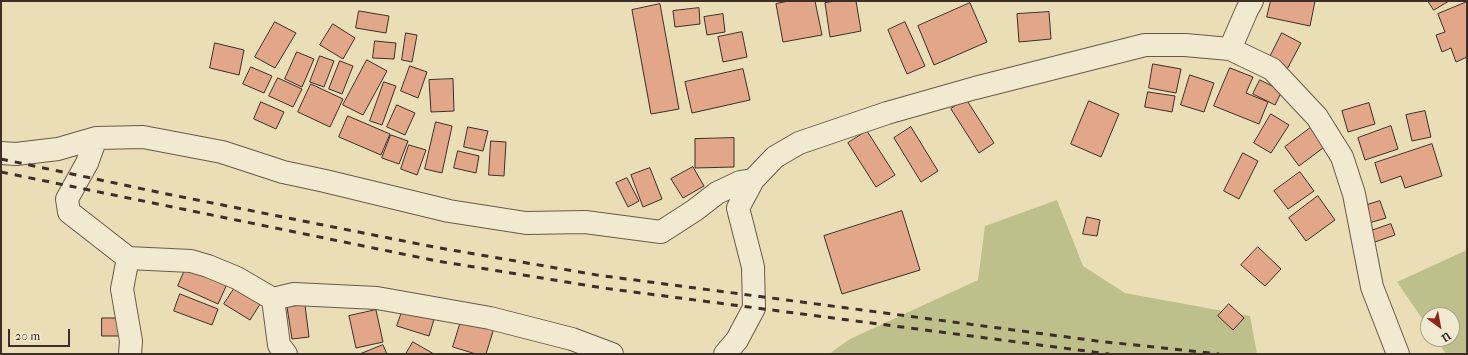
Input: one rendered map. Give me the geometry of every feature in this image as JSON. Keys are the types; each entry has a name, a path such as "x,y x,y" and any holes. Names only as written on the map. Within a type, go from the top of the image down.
{"street":[{"path":"1230,49 1252,1"},
{"path":"725,354 737,340 754,308 753,267 738,208 753,180 774,157 799,143 887,113 975,88 1145,45 1184,45 1230,49 1272,69 1317,117 1342,157 1354,194 1372,287 1398,354"},
{"path":"1,153 16,154 58,149 96,138 143,137 214,151 283,172 449,211 526,223 585,222 661,232 718,193 740,182 753,180"},
{"path":"96,138 87,163 67,199 69,212 128,258 191,261 202,264 237,278 273,299 294,294 377,298 490,318 572,339 612,354"},
{"path":"128,258 122,289 132,341 130,354"},
{"path":"273,299 279,345 286,354"}],"green space":[{"path":"1057,200 1083,266 1125,293 1250,316 1257,354 829,354 850,339 978,280 985,226"},
{"path":"1467,250 1467,353 1446,354 1441,347 1460,347 1460,307 1420,307 1420,315 1397,282"}],"building":[{"path":"789,1 815,1 822,35 783,42 776,4"},
{"path":"836,1 856,1 861,31 830,37 825,3"},
{"path":"1271,1 1315,1 1310,26 1267,17"},
{"path":"1428,1 1449,1 1434,10"},
{"path":"1467,2 1467,57 1456,62 1451,48 1442,52 1436,35 1445,32 1438,14"},
{"path":"970,3 987,42 934,65 918,26"},
{"path":"660,4 679,109 651,114 632,10"},
{"path":"699,8 700,24 675,27 673,11"},
{"path":"359,11 389,16 386,33 356,28"},
{"path":"1049,12 1051,39 1019,42 1017,14"},
{"path":"723,14 725,32 707,35 704,17"},
{"path":"275,22 296,33 275,68 255,57"},
{"path":"905,22 925,66 907,74 888,30"},
{"path":"333,24 355,38 343,59 320,45"},
{"path":"742,32 747,57 723,62 718,37"},
{"path":"406,33 417,35 412,62 402,60"},
{"path":"1282,33 1301,43 1285,73 1267,63"},
{"path":"375,41 396,43 394,59 373,58"},
{"path":"215,43 244,50 239,75 210,68"},
{"path":"297,52 314,59 302,87 285,79"},
{"path":"320,56 334,61 324,87 310,82"},
{"path":"367,60 387,71 363,115 343,105"},
{"path":"340,61 353,66 342,94 329,89"},
{"path":"1153,64 1181,69 1176,93 1149,88"},
{"path":"410,66 427,72 418,98 401,91"},
{"path":"251,67 272,76 264,93 243,84"},
{"path":"1230,68 1253,77 1246,93 1268,102 1259,124 1214,106"},
{"path":"743,69 750,100 692,113 685,82"},
{"path":"1190,75 1214,83 1204,112 1181,105"},
{"path":"278,78 302,89 293,107 269,96"},
{"path":"453,79 454,111 431,112 429,80"},
{"path":"1260,80 1282,91 1275,105 1253,94"},
{"path":"384,82 396,86 382,125 370,121"},
{"path":"311,84 343,99 330,127 298,112"},
{"path":"1148,92 1175,96 1172,112 1145,107"},
{"path":"966,99 994,143 979,153 951,109"},
{"path":"1089,101 1119,114 1101,157 1071,144"},
{"path":"261,102 284,112 276,129 254,119"},
{"path":"1369,103 1375,124 1348,132 1342,111"},
{"path":"397,105 415,113 405,135 387,127"},
{"path":"1425,111 1431,137 1412,141 1406,115"},
{"path":"1271,114 1289,125 1271,153 1254,143"},
{"path":"348,116 390,134 381,155 339,137"},
{"path":"436,122 452,126 442,173 425,169"},
{"path":"1313,126 1327,145 1299,166 1285,147"},
{"path":"1391,126 1398,149 1365,160 1358,138"},
{"path":"468,127 488,131 483,151 464,147"},
{"path":"911,127 938,171 921,182 894,138"},
{"path":"867,131 895,175 876,187 848,143"},
{"path":"391,135 408,141 399,164 382,158"},
{"path":"734,138 734,167 695,168 695,139"},
{"path":"491,141 506,142 504,176 489,175"},
{"path":"1432,144 1442,176 1405,188 1401,176 1381,183 1375,163"},
{"path":"409,145 426,150 417,175 401,169"},
{"path":"458,151 479,156 476,173 454,168"},
{"path":"1243,153 1258,161 1239,199 1224,191"},
{"path":"693,167 704,186 683,198 671,179"},
{"path":"650,168 662,199 643,207 631,175"},
{"path":"1300,172 1314,191 1288,209 1274,191"},
{"path":"627,178 639,201 628,207 616,183"},
{"path":"1318,196 1335,220 1306,241 1289,218"},
{"path":"1380,201 1386,218 1369,223 1364,206"},
{"path":"902,211 920,270 842,294 824,236"},
{"path":"1087,217 1100,220 1097,236 1083,234"},
{"path":"1391,224 1395,235 1372,243 1368,232"},
{"path":"1258,247 1281,269 1265,286 1241,265"},
{"path":"188,263 228,282 218,304 178,286"},
{"path":"236,286 262,301 250,320 224,304"},
{"path":"180,294 218,309 212,325 174,311"},
{"path":"1229,304 1244,318 1233,330 1218,316"},
{"path":"305,305 309,337 292,339 287,307"},
{"path":"404,306 435,316 429,336 397,326"},
{"path":"376,310 383,342 356,348 349,316"},
{"path":"102,318 123,318 123,336 102,336"},
{"path":"462,318 494,328 486,354 476,354 453,347"},
{"path":"413,342 434,354 406,354"},
{"path":"383,345 387,354 360,354"}],"railway":[{"path":"1,159 162,193 434,247 597,275 1097,341 1219,354"},
{"path":"1,172 437,261 603,288 1109,354"}]}
